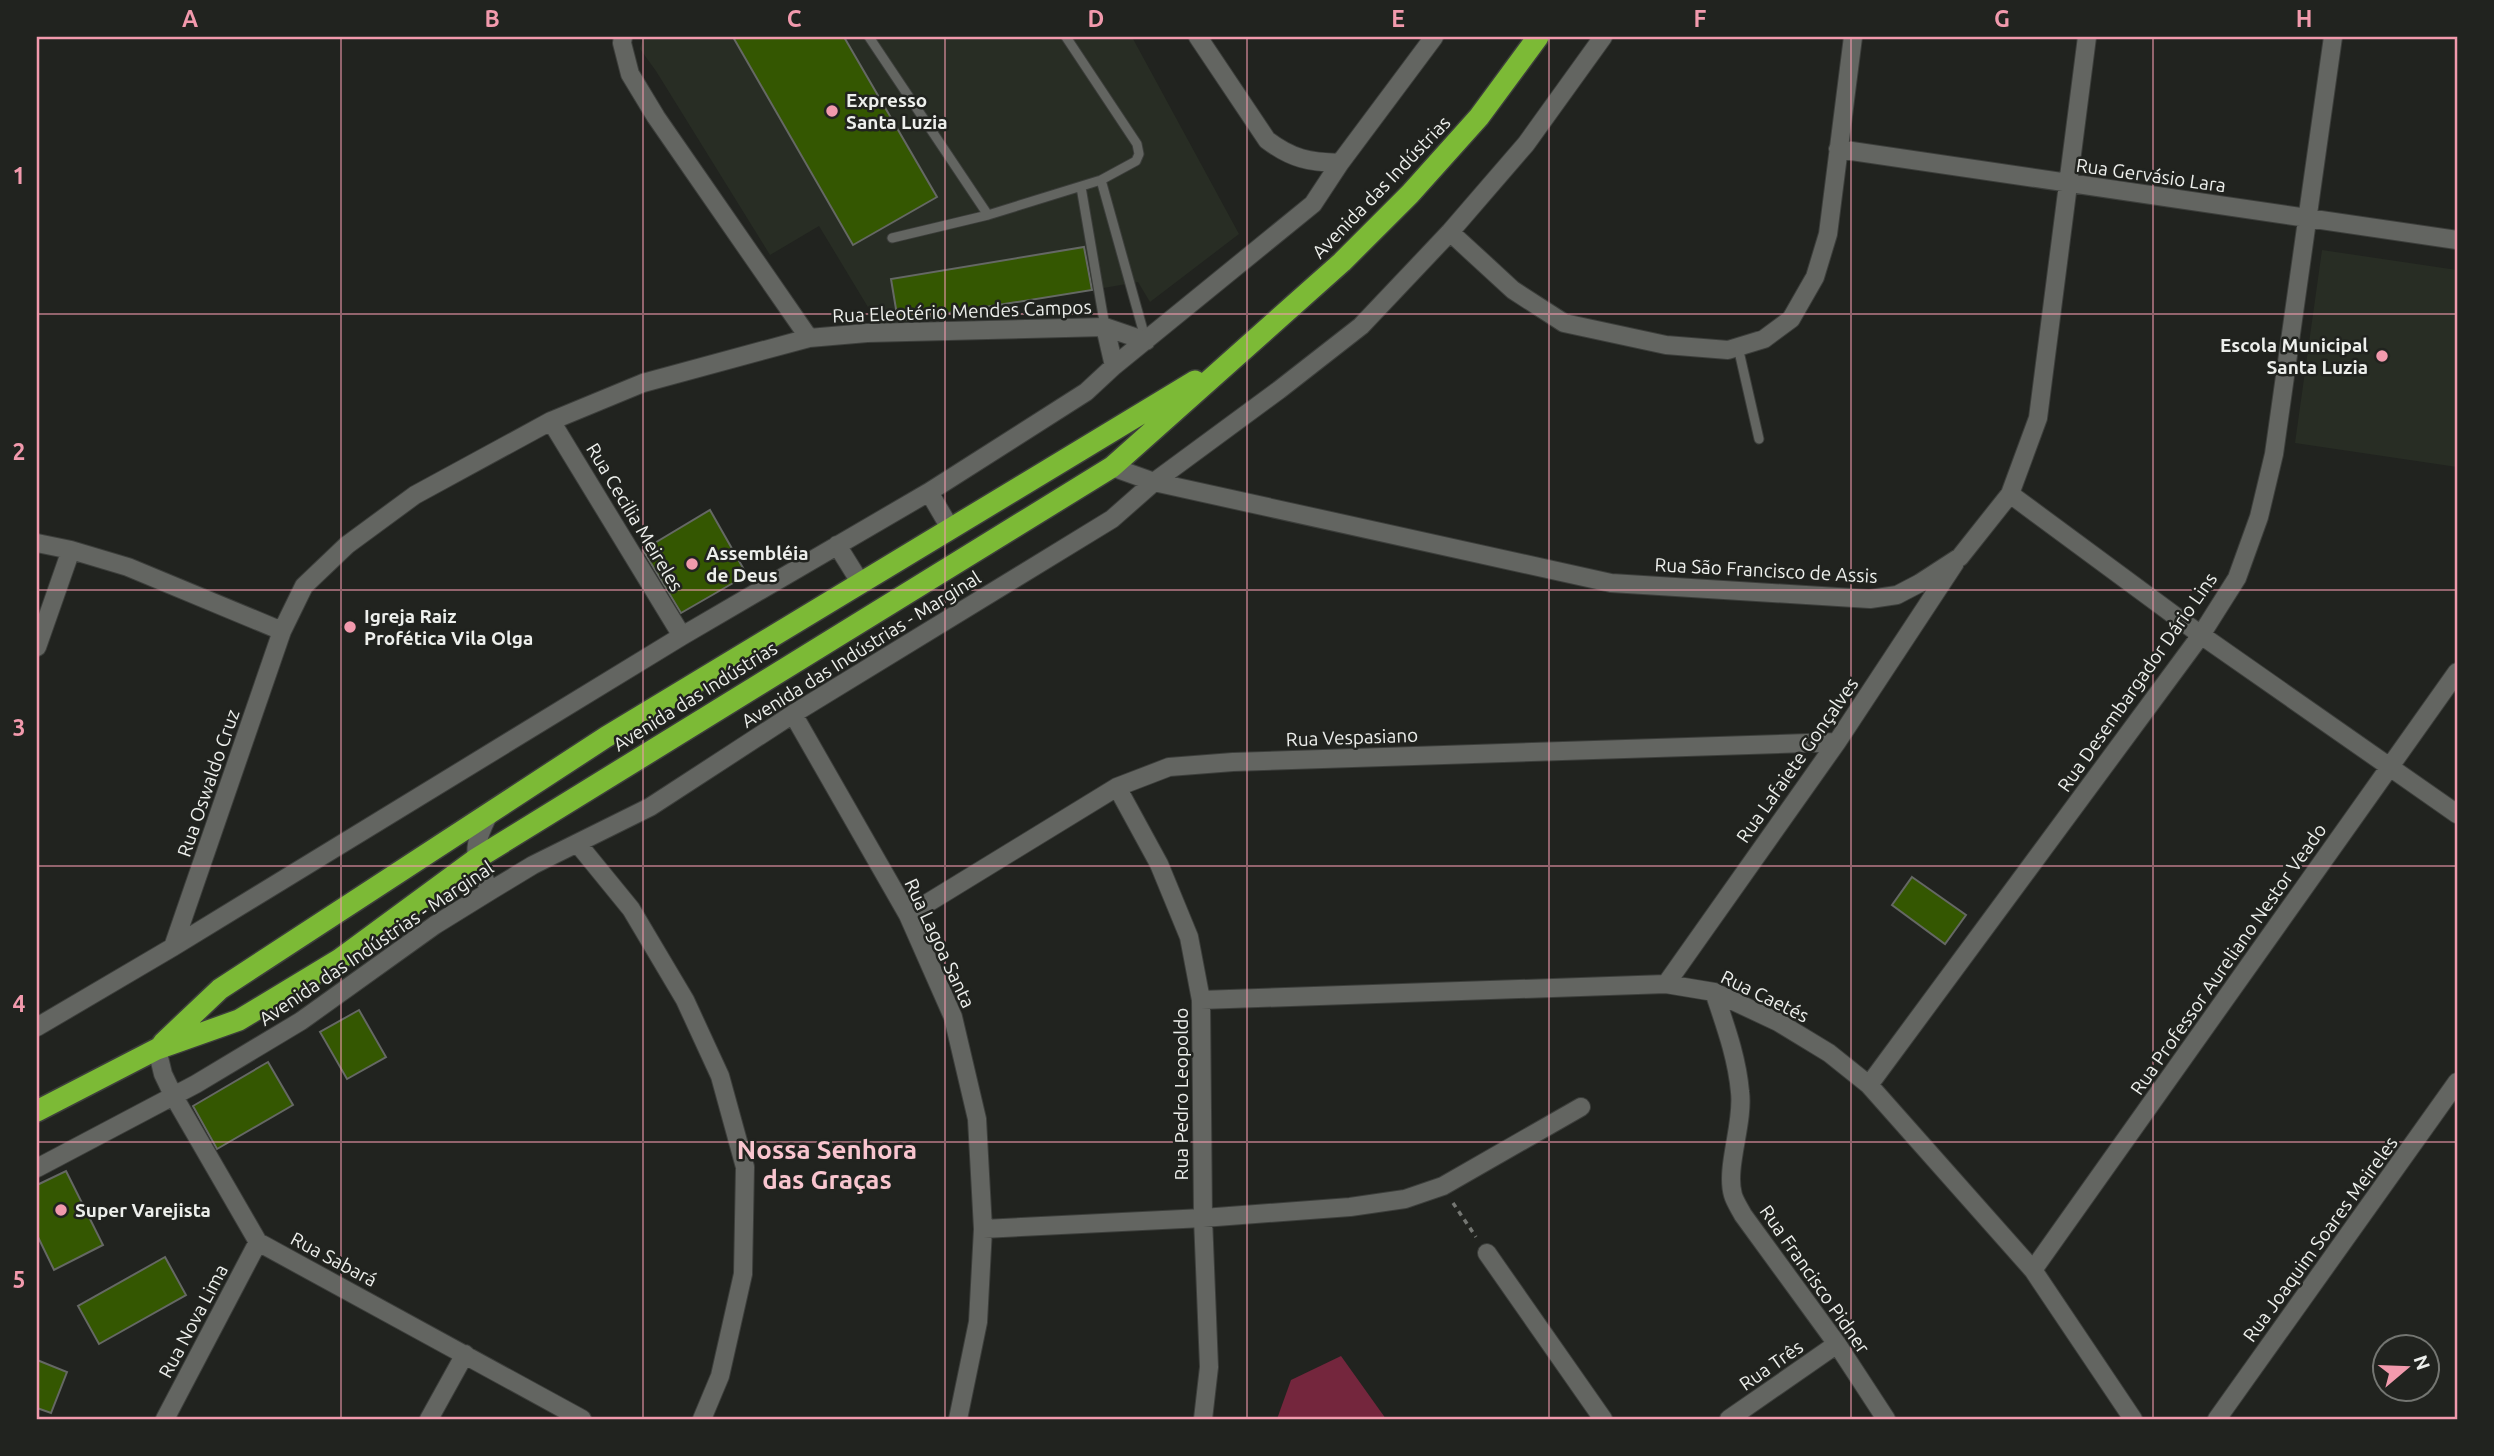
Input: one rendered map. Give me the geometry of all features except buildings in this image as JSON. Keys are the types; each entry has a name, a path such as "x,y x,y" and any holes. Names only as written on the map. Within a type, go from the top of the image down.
{"highway":[{"name":"Avenida das Indústrias","path":"37,1111 157,1049 239,1020 340,959 476,859 1112,467 1342,262 1410,194 1479,117 1538,37"},
{"name":"Avenida das Indústrias","path":"157,1049 220,989 606,737 1240,354"}],"street":[{"path":"623,37 630,74 636,85 809,338"},
{"path":"1198,37 1267,140 1296,158 1340,163"},
{"path":"37,1027 682,636 929,492 1086,392 1114,366 1313,204 1340,163 1434,37"},
{"name":"Avenida das Indústrias - Marginal","path":"37,1168 196,1084 301,1020 435,925 489,891 533,865 650,807 793,714 1112,519 1154,482 1361,326 1450,232 1526,144 1603,37"},
{"path":"1450,232 1513,290 1564,323 1666,345 1728,350 1764,339 1791,320 1815,277 1828,234 1853,37"},
{"name":"Rua São Francisco de Assis","path":"1112,467 1154,482 1611,583 1870,599 1897,595 1960,556 2010,494 2038,418 2087,37"},
{"name":"Rua Desembargador Dário Lins","path":"1869,1085 2201,635 2236,578 2259,517 2274,454 2333,37"},
{"name":"Rua Gervásio Lara","path":"1839,149 2457,240"},
{"path":"1105,327 1114,366"},
{"name":"Rua Eleotério Mendes Campos","path":"282,631 304,586 347,545 415,495 551,421 643,383 809,338 867,333 1105,327 1146,341"},
{"name":"Rua Cecilia Meireles","path":"551,421 682,636"},
{"path":"929,492 950,528"},
{"path":"2010,494 2201,635 2457,814"},
{"path":"37,543 128,567 282,631"},
{"path":"837,545 860,582"},
{"path":"37,647 71,550"},
{"name":"Rua Lafaiete Gonçalves","path":"1666,984 1836,742 1960,556"},
{"name":"Rua Oswaldo Cruz","path":"173,947 282,631"},
{"name":"Rua Professor Aureliano Nestor Veado","path":"2032,1270 2457,672"},
{"name":"Rua Lagoa Santa","path":"793,714 908,915 953,1017 977,1119 983,1229 978,1322 958,1419"},
{"name":"Rua Vespasiano","path":"908,915 1117,787 1169,767 1233,762 1836,742"},
{"name":"Rua Pedro Leopoldo","path":"1117,787 1159,864 1189,937 1201,1000 1203,1218 1209,1367 1203,1419"},
{"path":"489,814 476,838 476,859 489,891"},
{"path":"578,844 631,909 685,1000 720,1076 745,1167 743,1274 720,1376 702,1419"},
{"name":"Rua Caetés","path":"1201,1000 1666,984 1714,992 1809,1040 1869,1085 2032,1270 2133,1419"},
{"name":"Rua Francisco Pidner","path":"1714,992 1733,1049 1741,1094 1738,1135 1731,1173 1732,1194 1743,1215 1837,1344 1886,1419"},
{"path":"157,1049 163,1074 173,1095 258,1242"},
{"name":"Rua Joaquim Soares Meireles","path":"2217,1419 2457,1082"},
{"path":"983,1229 1203,1218 1350,1207 1405,1199 1443,1186 1581,1107"},
{"name":"Rua Sabará","path":"258,1242 582,1419"},
{"name":"Rua Nova Lima","path":"164,1419 258,1242"},
{"path":"1487,1253 1603,1419"},
{"name":"Rua Três","path":"1730,1419 1837,1344"},
{"path":"429,1419 465,1354"}],"lane":[{"path":"869,37 988,215"},
{"path":"892,238 988,215 1081,187 1136,162 1139,151 1136,144 1066,37"},
{"path":"1101,180 1146,341"},
{"path":"1081,187 1105,327"},
{"path":"1738,347 1759,439"}],"path":[{"path":"1443,1186 1487,1253"}],"shaded area":[{"path":"643,37 1132,37 1239,234 1150,302 1138,282 880,327 819,226 770,255 640,49"},
{"name":"Escola Municipal Santa Luzia","path":"2322,250 2457,270 2457,467 2295,443"},
{"path":"1341,1356 1386,1419 1277,1419 1291,1380"}],"place":[{"name":"Expresso Santa Luzia","path":"832,111"},
{"name":"Escola Municipal Santa Luzia","path":"2382,356"},
{"name":"Assembléia de Deus","path":"692,564"},
{"name":"Igreja Raiz Profética Vila Olga","path":"350,627"},
{"name":"Super Varejista","path":"61,1210"}],"district":[{"name":"Nossa Senhora das Graças","path":"827,1164"}]}
